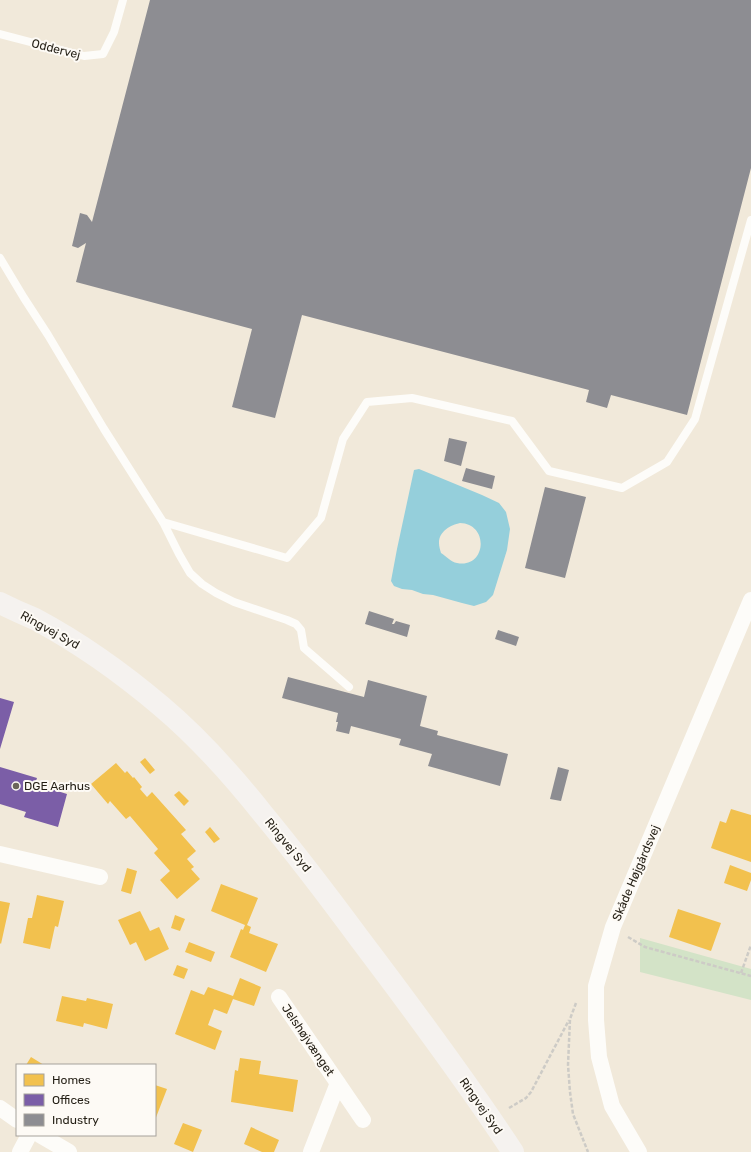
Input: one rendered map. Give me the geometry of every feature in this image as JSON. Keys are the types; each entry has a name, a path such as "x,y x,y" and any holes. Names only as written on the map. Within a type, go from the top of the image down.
{"main road":[{"name":"Ringvej Syd","path":"0,604 35,620 81,646 118,671 162,706 200,742 240,786 299,857 491,1118 513,1152"}],"street":[{"name":"Skåde Højgårdsvej","path":"639,1152 612,1106 599,1057 596,1020 596,986 613,927 751,600"},
{"path":"0,854 100,877"},
{"name":"Jelshøjvænget","path":"279,997 363,1120"},
{"name":"Jelshøjvænget","path":"311,1152 338,1083"},
{"path":"0,1108 16,1119"},
{"path":"20,1152 28,1136"},
{"path":"42,1136 69,1152"}],"lane":[{"name":"Oddervej","path":"0,34 84,56 103,54 114,32 123,0"},
{"path":"163,522 288,558 321,518 343,439 367,402 412,398 512,422 549,471 622,488 667,462 695,419 751,220"},
{"path":"0,258 104,429 163,522 190,573 202,584 234,602 296,624 301,630 304,648 349,686"}],"path":[{"path":"741,973 751,945"},
{"path":"645,947 751,976"},
{"path":"491,1118 526,1098 531,1092 570,1019 583,988 596,986"},
{"path":"570,1019 568,1065 573,1114 588,1152"}],"green space":[{"path":"640,938 751,969 751,1000 640,972"}],"water":[{"path":"419,469 482,495 499,503 506,512 510,529 507,550 493,595 486,602 474,606 412,590 402,589 394,586 391,581 414,470","holes":["460,523 470,525 480,538 481,546 479,553 474,559 467,563 457,563 441,553 439,543 441,535 446,529"]}],"building: Homes":[{"path":"145,758 155,770 150,774 140,762"},
{"path":"116,763 125,773 127,771 133,778 134,777 142,787 140,789 147,797 152,792 186,830 181,834 196,851 187,859 194,867 191,869 200,879 177,899 160,880 170,871 154,853 158,849 130,816 126,819 110,801 108,804 91,784"},
{"path":"179,791 189,801 184,806 174,795"},
{"path":"731,809 751,815 751,862 711,848 720,821 726,823"},
{"path":"210,827 220,839 214,843 205,832"},
{"path":"730,865 751,873 751,880 747,891 724,883"},
{"path":"127,868 137,871 131,894 121,891"},
{"path":"221,884 258,898 247,925 251,927 249,933 278,944 266,972 230,957 241,929 243,930 245,925 211,911"},
{"path":"37,895 64,901 58,927 55,926 50,949 23,943 28,918 32,918"},
{"path":"0,901 10,903 1,944 0,943"},
{"path":"678,909 721,923 711,951 669,937"},
{"path":"140,911 150,931 159,927 169,949 145,961 136,942 130,945 118,920"},
{"path":"175,915 185,919 180,931 171,928"},
{"path":"189,942 215,952 211,962 185,952"},
{"path":"177,965 188,969 184,979 173,975"},
{"path":"240,978 261,987 254,1006 233,999 227,1014 214,1009 208,1025 222,1031 215,1050 175,1034 191,990 204,995 208,987 233,996"},
{"path":"62,996 86,1001 87,998 113,1004 107,1029 84,1023 83,1027 56,1021"},
{"path":"31,1057 42,1064 27,1064"},
{"path":"240,1058 261,1061 259,1074 298,1080 293,1112 231,1102 235,1070 238,1071"},
{"path":"156,1085 167,1089 156,1117"},
{"path":"183,1123 202,1130 193,1152 174,1144"},
{"path":"251,1127 279,1140 274,1152 262,1152 244,1144"}],"building: Offices":[{"path":"0,698 14,702 0,749"},
{"path":"0,767 37,778 35,784 67,794 58,827 24,817 26,812 0,804"}],"building: Industry":[{"path":"150,0 751,0 751,168 687,415 611,395 607,408 586,402 589,390 302,315 275,418 232,407 252,329 76,282 86,243 78,248 72,246 80,213 87,215 92,222"},
{"path":"449,438 467,442 461,466 444,461"},
{"path":"466,468 495,476 492,489 462,481"},
{"path":"545,487 586,497 565,578 525,568"},
{"path":"369,611 394,619 392,624 396,621 410,625 407,637 365,624"},
{"path":"498,630 519,637 516,646 495,639"},
{"path":"288,677 364,697 368,680 427,696 420,726 438,731 437,735 508,754 500,786 428,766 432,754 399,745 401,739 351,726 349,734 336,731 338,713 282,698"},
{"path":"558,767 569,770 561,801 550,799"}],"place":[{"name":"DGE Aarhus","path":"16,786"}]}
